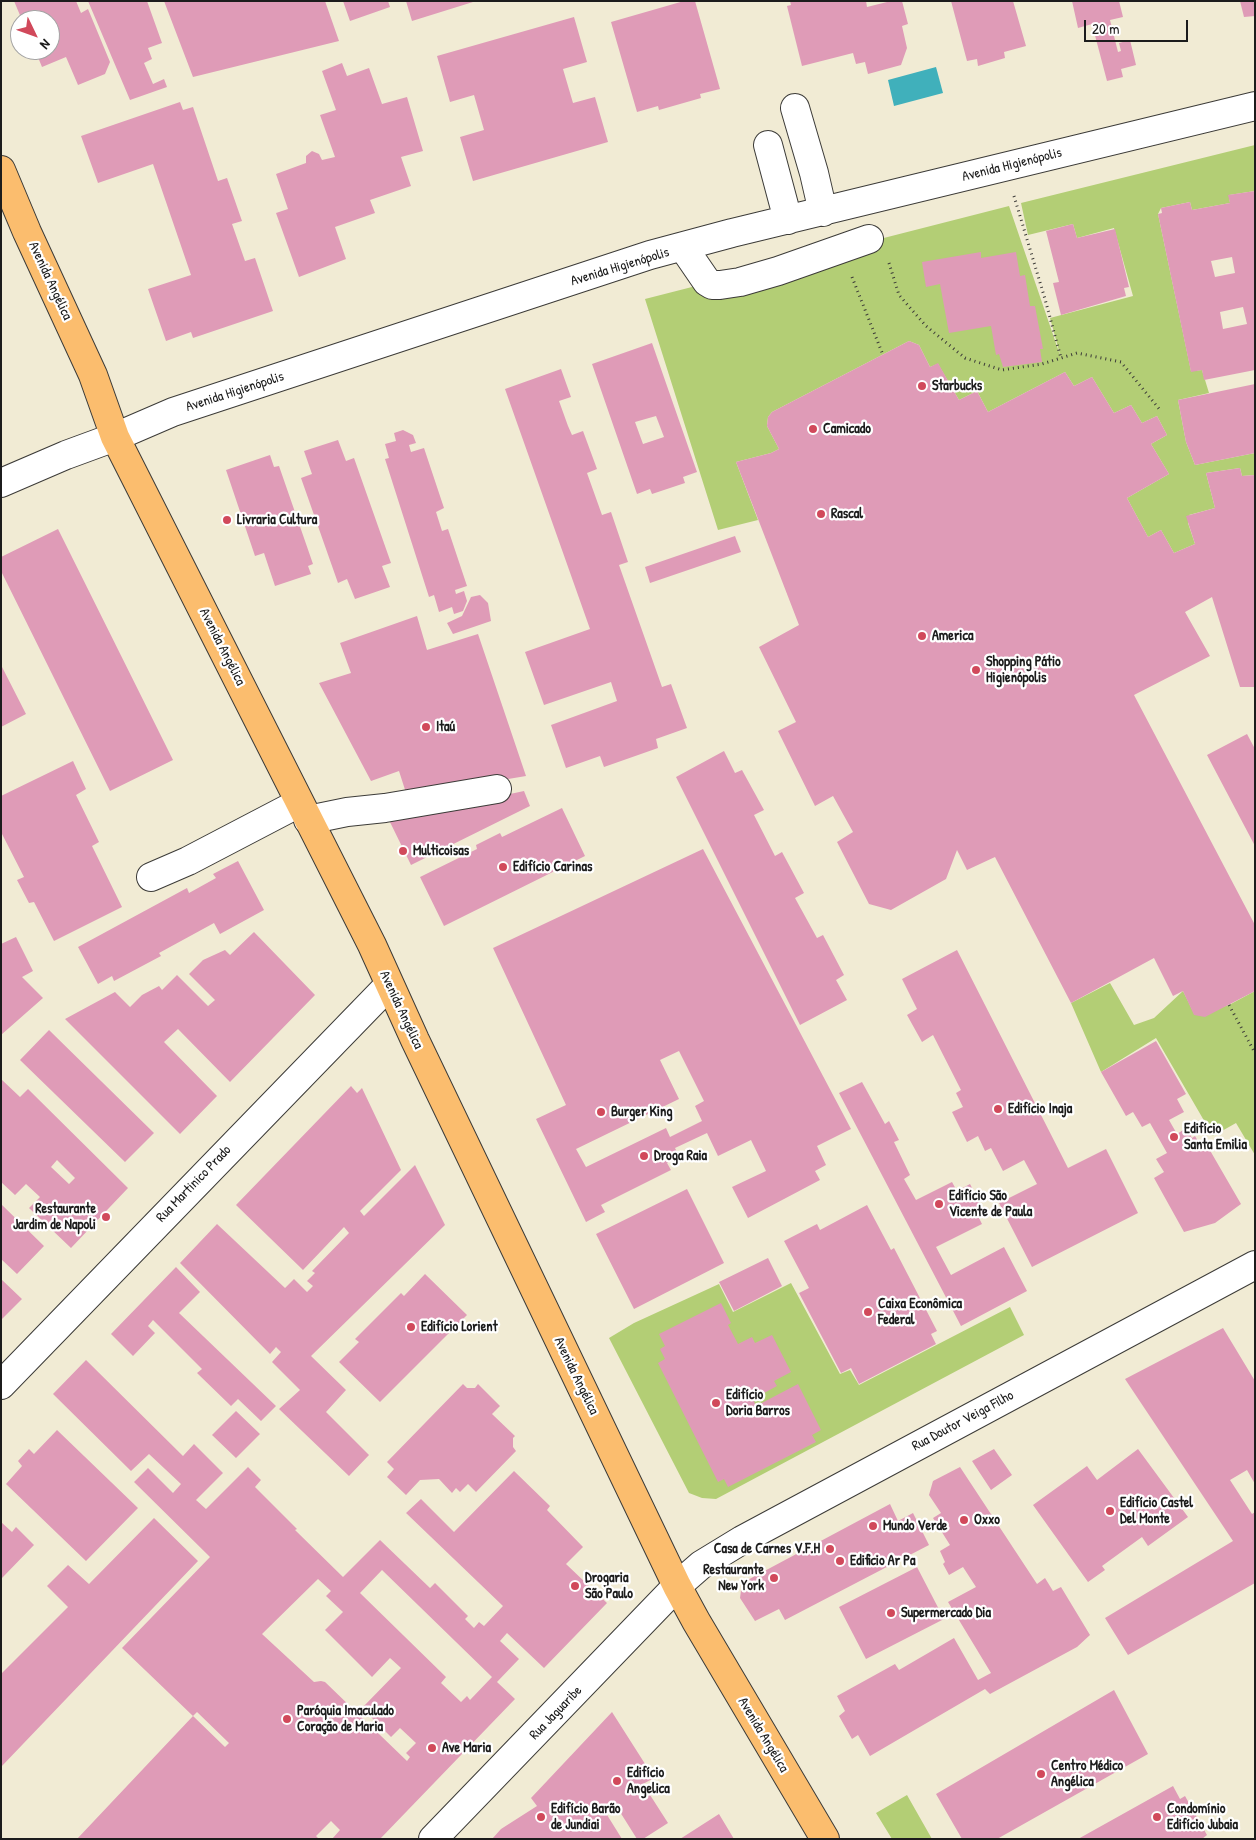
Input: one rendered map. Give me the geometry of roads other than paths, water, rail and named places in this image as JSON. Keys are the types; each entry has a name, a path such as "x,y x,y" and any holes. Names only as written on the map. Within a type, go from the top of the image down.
{"main road":[{"name":"Avenida Angélica","path":"1,170 27,232 93,375 115,437 372,945 389,985 677,1586 825,1839"}],"street":[{"name":"Avenida Higienópolis","path":"1,482 173,412 641,258 732,233 1255,106"},
{"path":"795,108 823,212"},
{"path":"768,145 788,220"},
{"path":"683,247 697,270 712,285 740,282 841,250 869,239"},
{"path":"151,877 304,812 347,812 385,808 497,788"},
{"name":"Rua Martinico Prado","path":"1,1385 389,985"},
{"name":"Rua Doutor Veiga Filho","path":"677,1586 701,1566 742,1540 1255,1265"},
{"name":"Rua Jaguaribe","path":"433,1839 677,1586"}],"water":[{"path":"936,67 943,93 894,106 888,80"}],"place":[{"name":"Starbucks","path":"922,386"},
{"name":"Camicado","path":"813,429"},
{"name":"Rascal","path":"821,514"},
{"name":"Livraria Cultura","path":"227,520"},
{"name":"America","path":"922,636"},
{"name":"Shopping Pátio Higienópolis","path":"976,670"},
{"name":"Itaú","path":"426,727"},
{"name":"Multicoisas","path":"403,851"},
{"name":"Edifício Carinas","path":"503,867"},
{"name":"Edifício Inaja","path":"998,1109"},
{"name":"Burger King","path":"601,1112"},
{"name":"Edifício Santa Emilia","path":"1174,1137"},
{"name":"Droga Raia","path":"644,1156"},
{"name":"Edifício São Vicente de Paula","path":"939,1204"},
{"name":"Restaurante Jardim de Napoli","path":"106,1217"},
{"name":"Caixa Econômica Federal","path":"868,1312"},
{"name":"Edifício Lorient","path":"411,1327"},
{"name":"Edifício Doria Barros","path":"716,1403"},
{"name":"Edifício Castel Del Monte","path":"1110,1511"},
{"name":"Oxxo","path":"964,1520"},
{"name":"Mundo Verde","path":"873,1526"},
{"name":"Casa de Carnes V.F.H","path":"830,1549"},
{"name":"Edificio Ar Pa","path":"840,1561"},
{"name":"Restaurante New York","path":"774,1578"},
{"name":"Drogaria São Paulo","path":"575,1586"},
{"name":"Supermercado Dia","path":"891,1613"},
{"name":"Paróquia Imaculado Coração de Maria","path":"287,1719"},
{"name":"Ave Maria","path":"432,1748"},
{"name":"Centro Médico Angélica","path":"1041,1774"},
{"name":"Edifício Angelica","path":"617,1781"},
{"name":"Edifício Barão de Jundiai","path":"541,1817"},
{"name":"Condomínio Edifício Jubaia","path":"1157,1817"}]}
